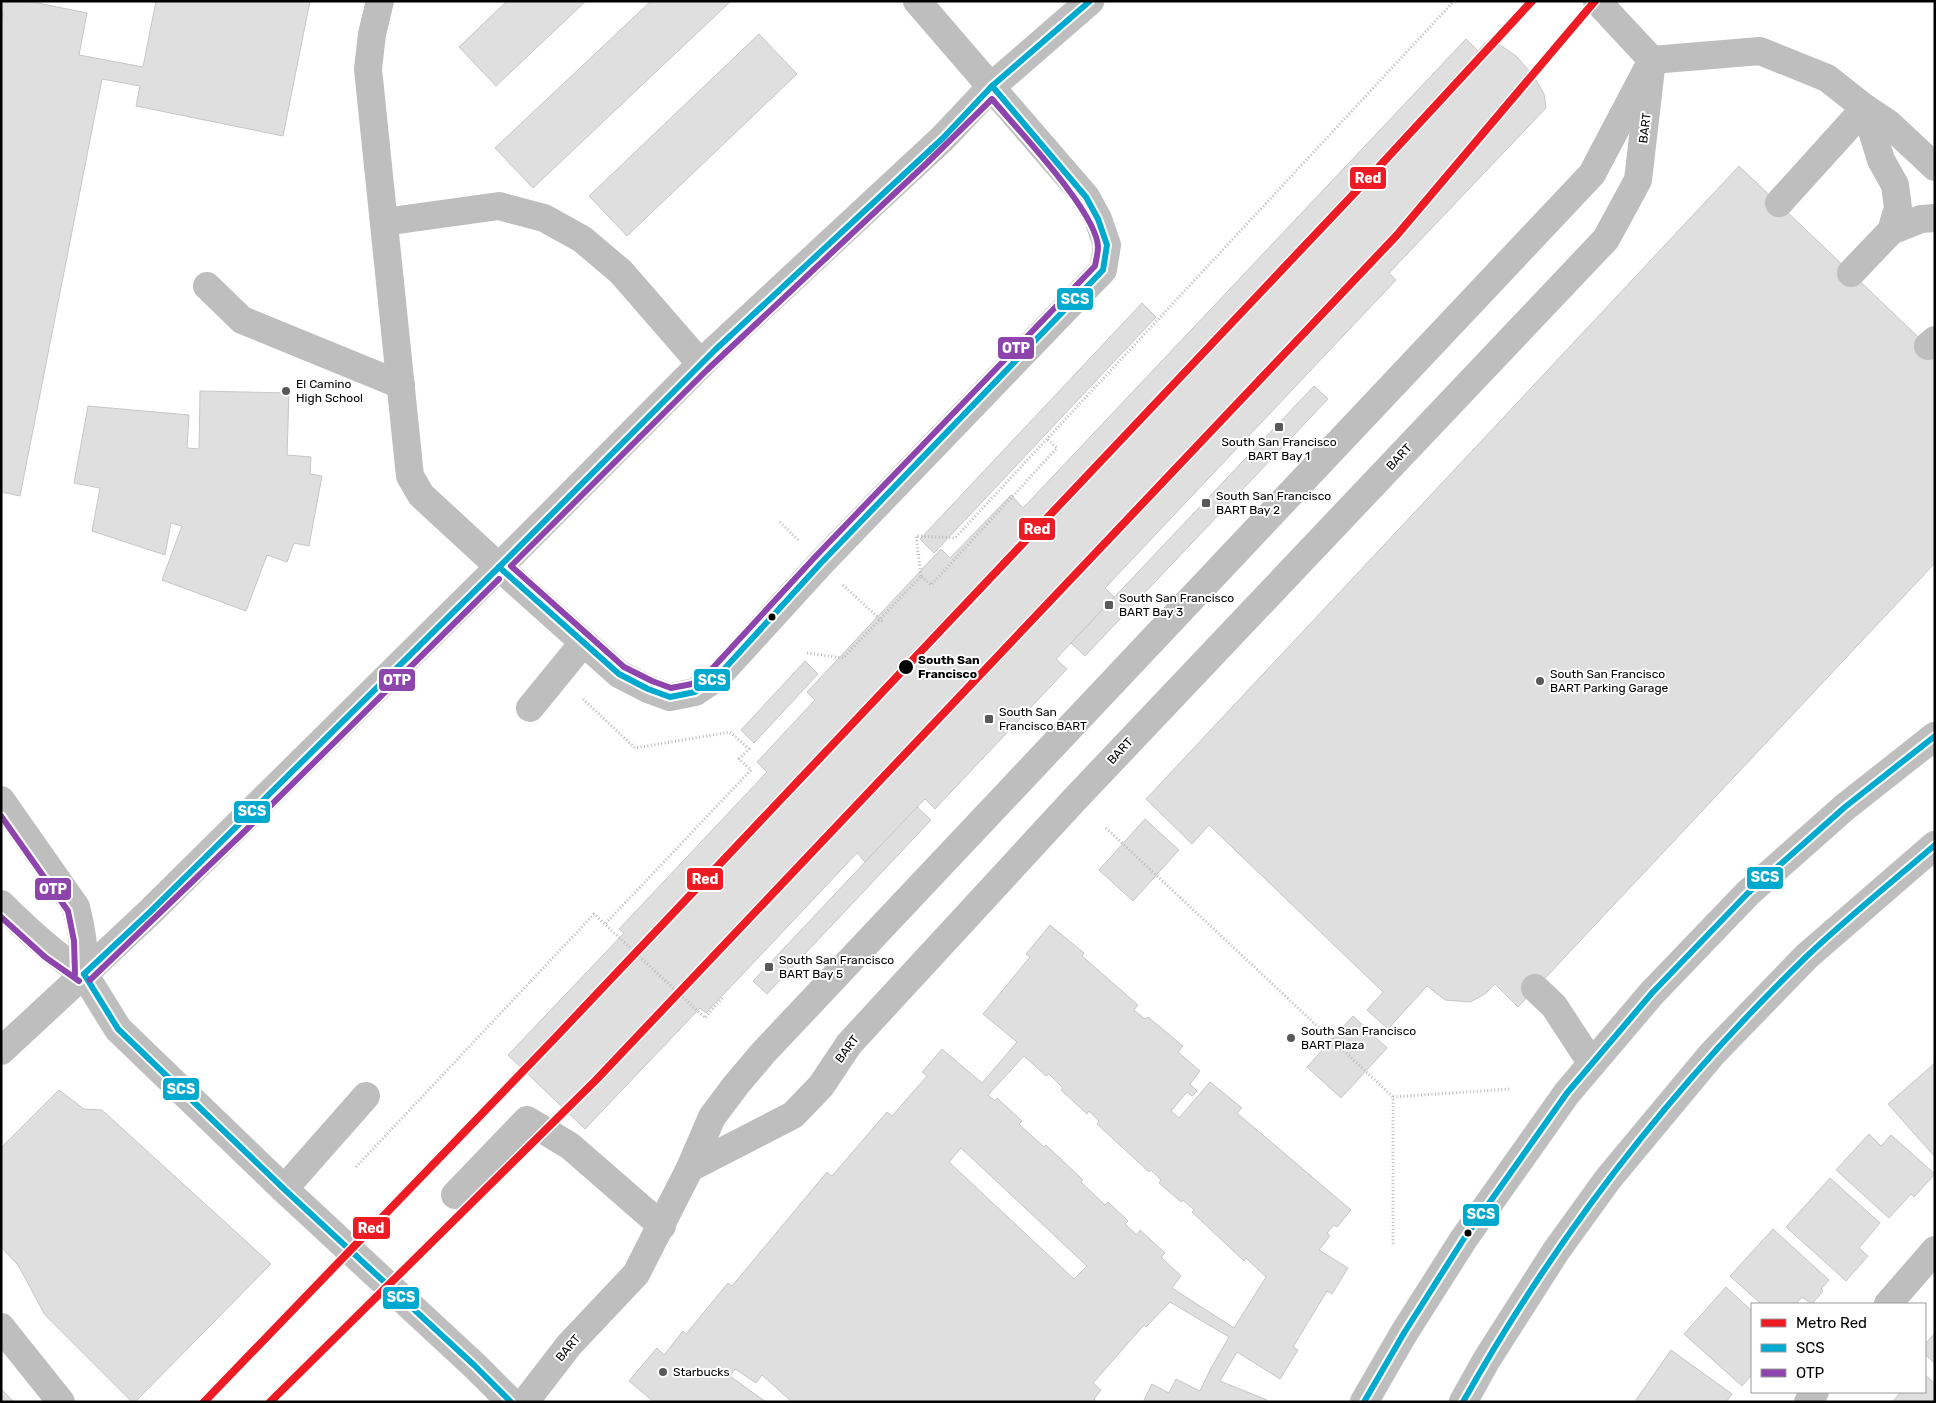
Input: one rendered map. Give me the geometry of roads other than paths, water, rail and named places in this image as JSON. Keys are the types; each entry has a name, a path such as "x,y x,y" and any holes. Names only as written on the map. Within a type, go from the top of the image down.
{"main road":[{"path":"380,1 372,34 368,69 410,476 422,495 499,568 619,674 648,689 670,697 695,692 716,678 821,564 1103,270 1108,245 1098,219 1086,197 992,86 916,1"},
{"path":"1,1051 150,912 499,568 702,364 943,138 992,86 1090,1"},
{"path":"1597,1 1652,60"},
{"path":"1652,60 1760,51 1827,78 1889,124 1935,167"},
{"path":"690,1168 712,1116 763,1053 1592,174 1652,60"},
{"name":"BART","path":"525,1402 568,1345 636,1274 690,1168 793,1115 821,1086 849,1044 1075,799 1606,239 1638,180 1652,60"},
{"path":"1779,203 1865,108"},
{"path":"1865,108 1881,160 1895,185 1898,208 1891,232"},
{"path":"384,222 499,206 544,218 582,239 621,272 702,364"},
{"path":"1851,273 1891,232 1922,219 1935,218"},
{"path":"207,286 242,320 402,385"},
{"path":"530,708 583,643"},
{"path":"1364,1402 1462,1240 1567,1093 1652,993 1748,893 1845,807 1935,736"},
{"path":"1,800 76,907 82,928 85,951 84,974"},
{"path":"1463,1402 1487,1359 1556,1251 1608,1180 1712,1054 1807,956 1935,845"},
{"path":"1,904 39,942 84,974 118,1029 284,1189 475,1366 511,1402"},
{"path":"1536,988 1554,1006 1592,1064"},
{"path":"284,1189 366,1096"},
{"path":"455,1195 527,1120 570,1146 662,1226"},
{"path":"1889,1303 1935,1250"},
{"path":"1,1327 61,1402"}],"metro line":[{"name":"Red","path":"204,1402 555,1038 1364,183 1532,1"},
{"name":"Red","path":"270,1402 596,1080 1397,235 1595,1"}],"place":[{"name":"El Camino High School","path":"286,391"},
{"name":"South San Francisco BART Bay 1","path":"1279,427"},
{"name":"South San Francisco BART Bay 2","path":"1206,503"},
{"name":"South San Francisco BART Bay 3","path":"1109,605"},
{"name":"South San Francisco","path":"906,667"},
{"name":"South San Francisco BART Parking Garage","path":"1540,681"},
{"name":"South San Francisco BART","path":"989,719"},
{"name":"South San Francisco BART Bay 5","path":"769,967"},
{"name":"South San Francisco BART Plaza","path":"1291,1038"},
{"name":"Starbucks","path":"663,1372"}]}
